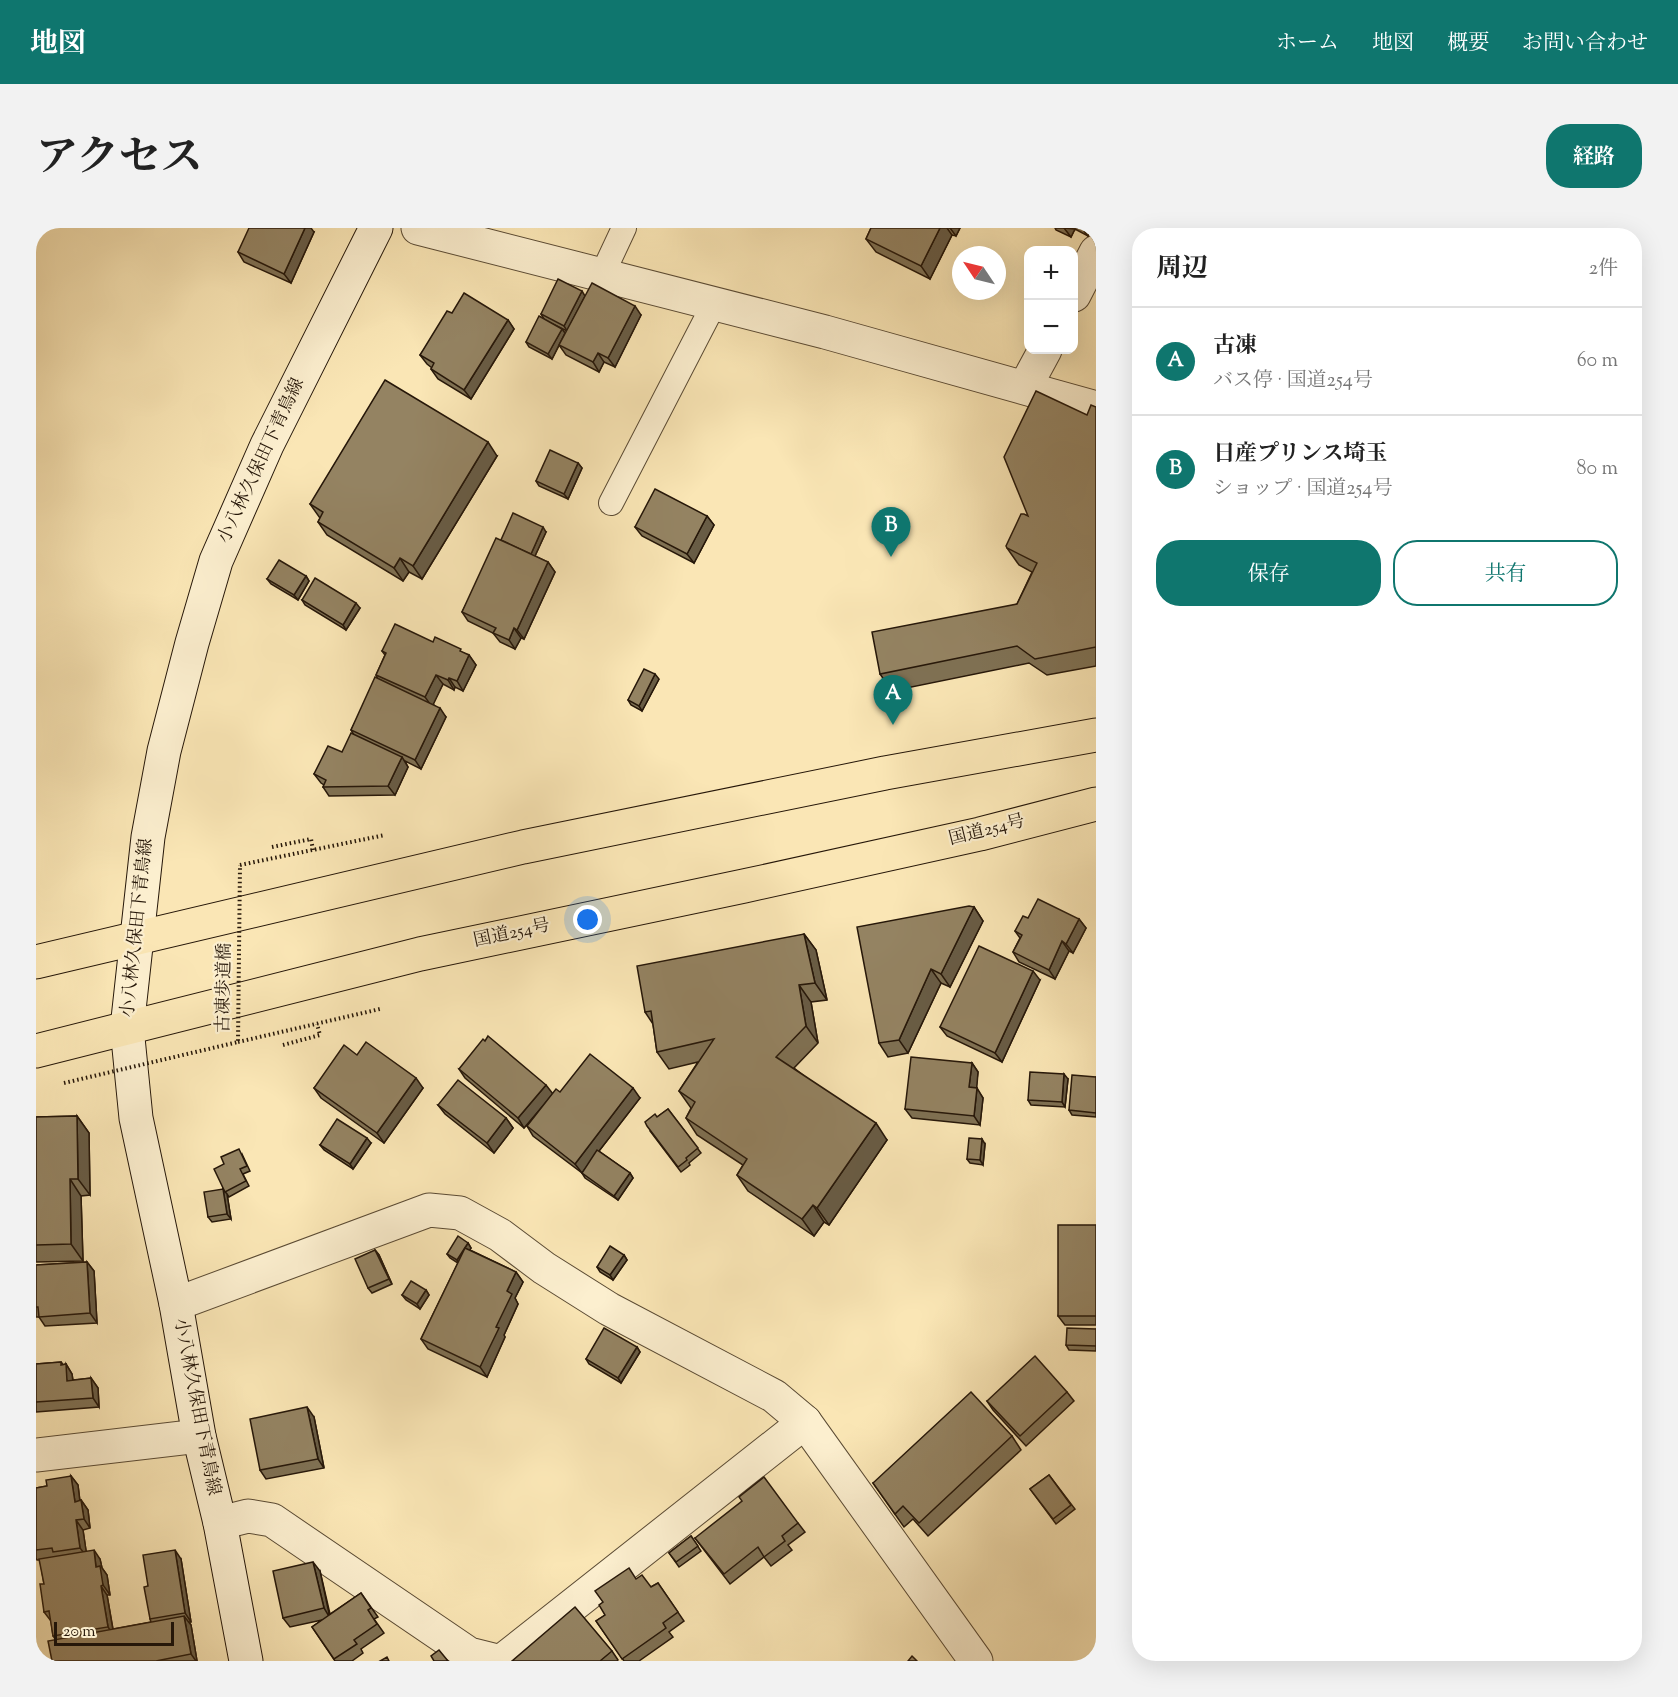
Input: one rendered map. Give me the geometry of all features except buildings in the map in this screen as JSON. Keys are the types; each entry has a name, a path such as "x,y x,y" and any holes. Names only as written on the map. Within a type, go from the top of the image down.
{"highway":[{"path":"36,962 524,847 885,773 1096,735"},
{"name":"国道254号","path":"36,1051 420,954 980,834 1096,804"}],"street":[{"name":"小八林久保田下青鳥線","path":"246,1661 220,1523 199,1436 176,1304 136,1118 127,1028 148,837 164,751 216,561 267,445 376,228"},
{"path":"418,228 825,332 1096,408"},
{"path":"1078,287 1096,252"},
{"path":"1025,387 1043,354"},
{"path":"176,1304 429,1210 460,1213 501,1235 544,1268 609,1309 774,1396 805,1422 976,1661"},
{"path":"502,1661 805,1422"},
{"path":"36,1455 199,1436"},
{"path":"220,1523 248,1516 272,1520 469,1654 497,1661"}],"lane":[{"path":"602,275 624,228"},
{"path":"611,504 714,304"}],"path":[{"path":"272,846 311,839 313,850 385,835"},
{"name":"古凍歩道橋","path":"64,1083 238,1042 240,865 313,850"},
{"path":"238,1042 380,1009"},
{"path":"283,1045 320,1035 317,1024"}],"place":[{"name":"日産プリンス埼玉","path":"891,557"},
{"name":"古凍","path":"893,725"}]}
